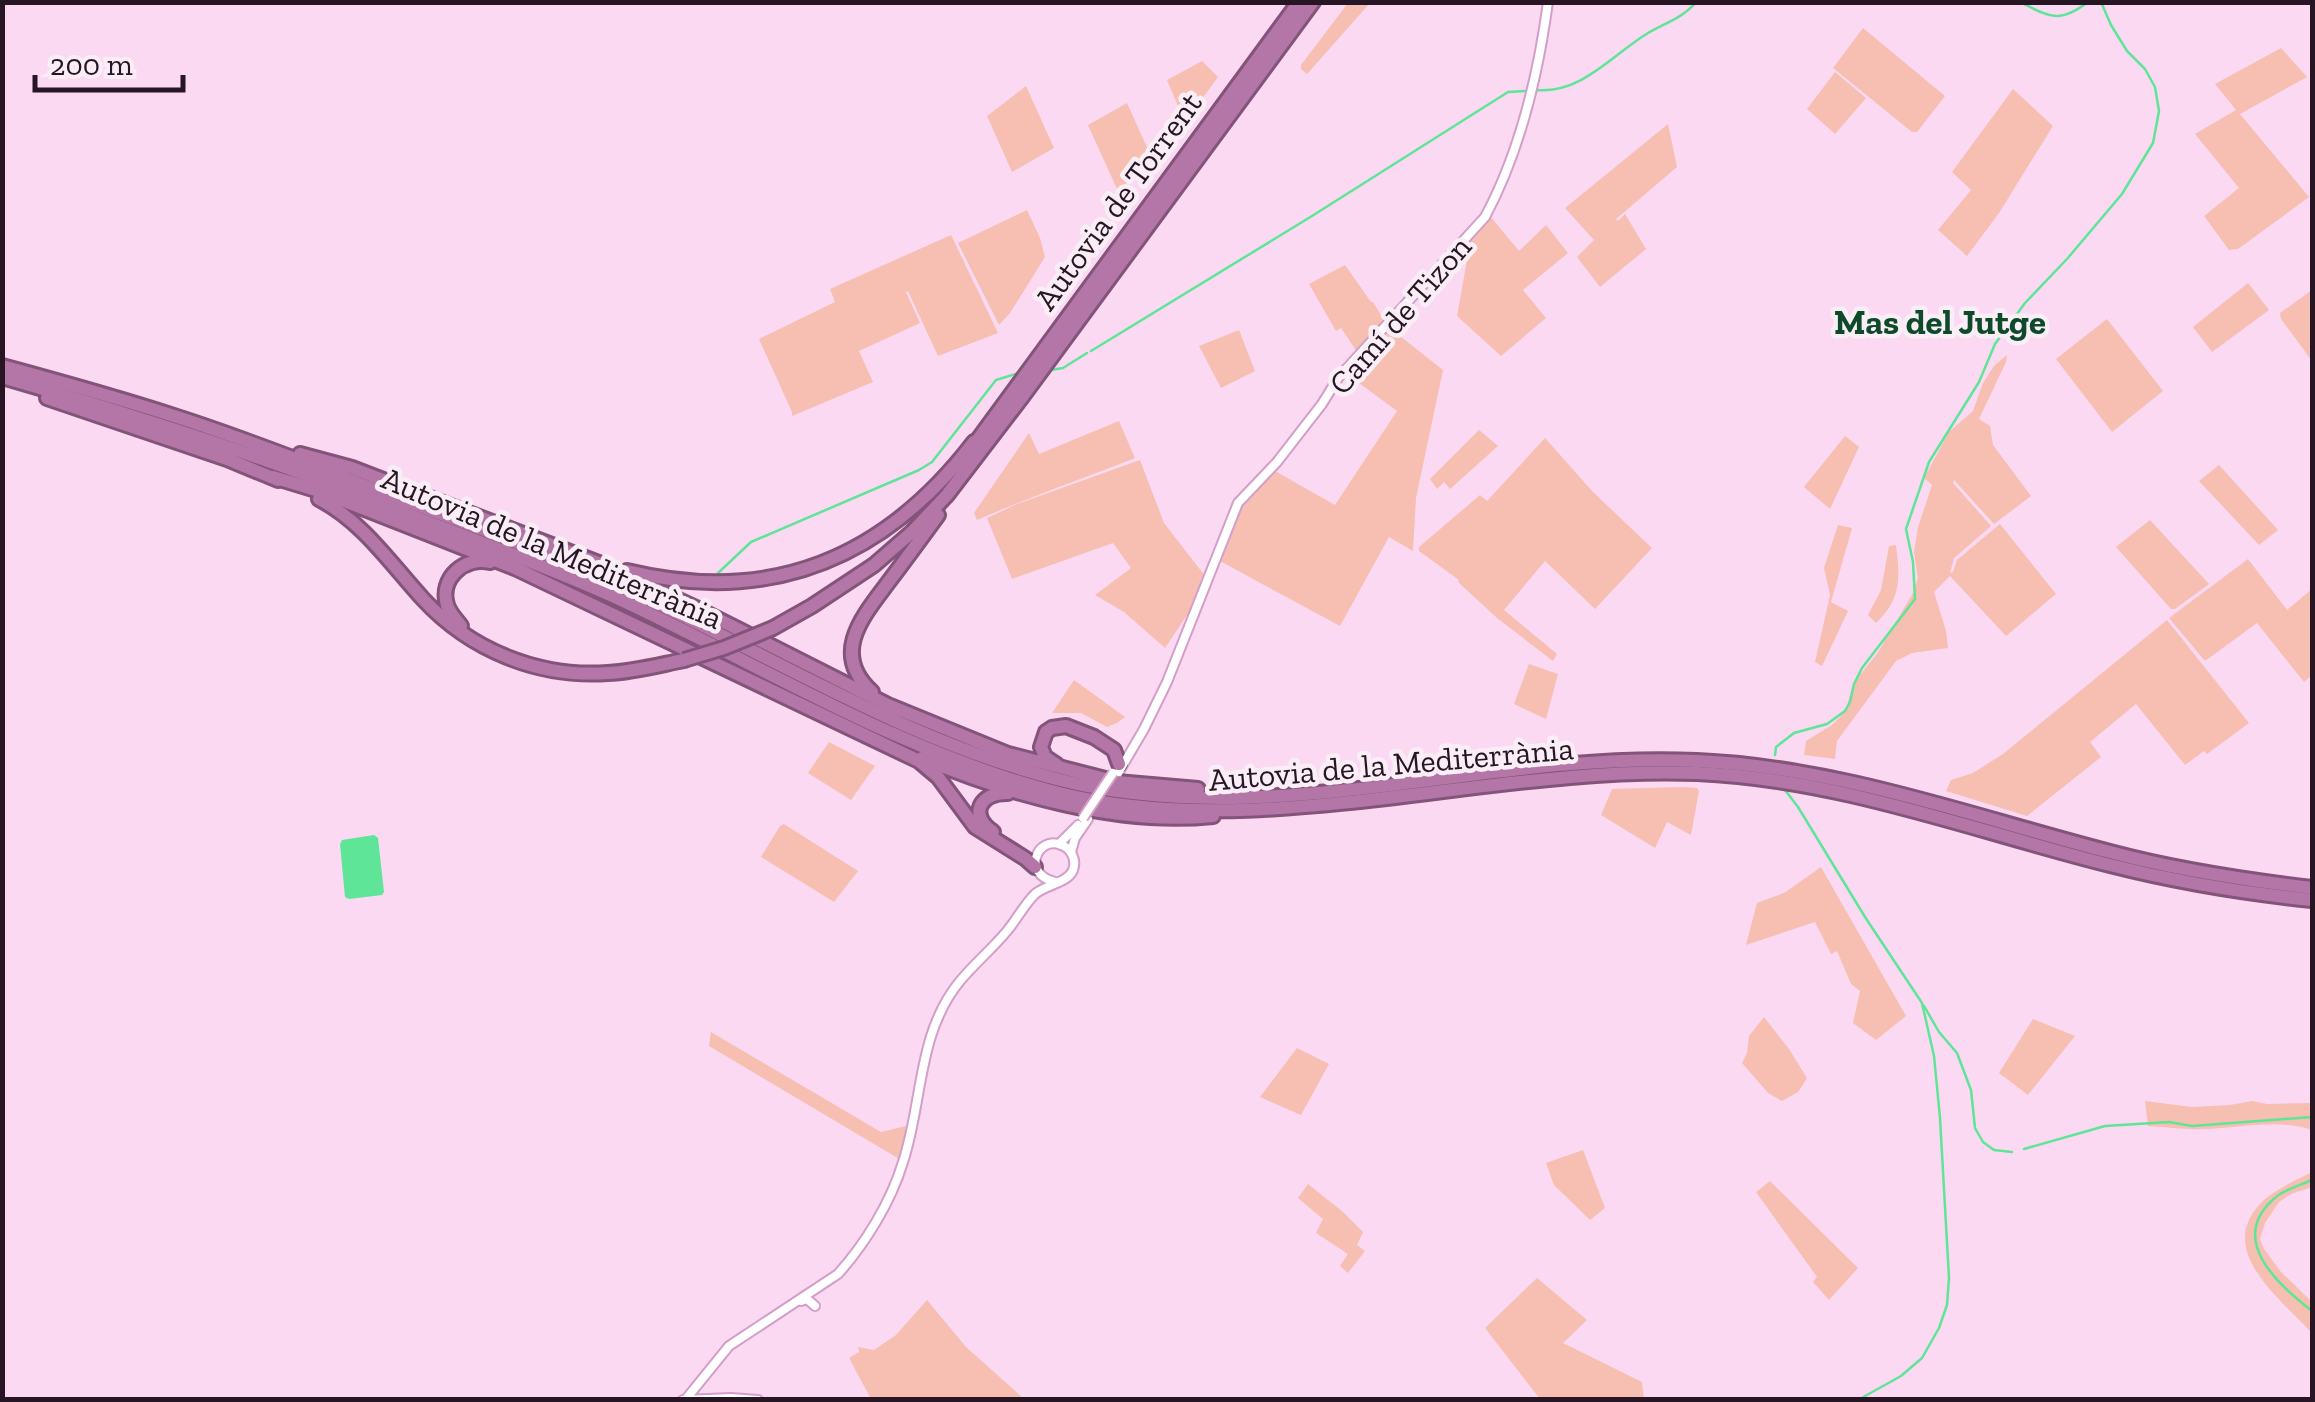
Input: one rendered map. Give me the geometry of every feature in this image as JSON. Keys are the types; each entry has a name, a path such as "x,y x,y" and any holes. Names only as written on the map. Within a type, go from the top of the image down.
{"highway":[{"name":"Autovia de Torrent","path":"982,433 1299,2"},
{"name":"Autovia de Torrent","path":"1022,396 1313,2"},
{"name":"Autovia de la Mediterrània","path":"2,366 133,402 254,443 572,566 950,745 1063,781 1109,790 1212,799 1309,795 1566,764 1648,760 1906,796 2173,867 2312,888"},
{"path":"2,380 369,510 488,556 638,625 919,761 938,777 975,826 1037,872"},
{"name":"Autovia de la Mediterrània","path":"2,380 128,414 272,462 538,564 674,626 870,724 946,756 1007,778 1103,802 1196,808 1291,807 1567,776 1720,769"},
{"path":"273,477 331,505 364,530 424,600 476,643 512,660 547,670 610,673 724,648 844,586 912,532 946,495 1022,396"},
{"path":"895,706 861,682 852,656 853,637 866,612 1022,396"},
{"path":"600,564 663,579 701,582 738,582 810,567 862,544 903,518 937,488 982,433"},
{"path":"769,626 870,558 943,487 982,433"},
{"path":"254,443 352,468 600,564 895,706 1008,754 1137,785 1262,796"},
{"path":"521,572 482,560 466,564 453,574 447,586 450,613 479,638 513,654 546,663 582,668 680,657"},
{"path":"1068,771 1050,762 1042,752 1043,736 1052,728 1066,726 1110,745 1117,754 1116,771"},
{"path":"873,739 1022,795"},
{"name":"Autovia de la Mediterrània","path":"1824,784 2175,880 2312,900"},
{"path":"1040,850 1027,853 986,828 980,818 984,799 1004,792 1165,818 1281,812 1291,807"}],"street":[{"name":"Camí de Tizon","path":"1071,852 1086,818 1144,729 1167,682 1238,503 1277,462 1338,378 1485,218 1500,190 1532,88 1548,2"},
{"name":"Camí de Tizon","path":"1060,844 1086,818"},
{"path":"684,1399 729,1346 838,1274 882,1210 904,1162 928,1042 948,998 1032,896 1067,878 1074,858 1060,844 1048,844 1035,858 1037,872 1032,896"},
{"path":"1037,872 1045,880 1055,882"},
{"path":"793,1305 807,1299 816,1306"},
{"path":"684,1399 758,1400"}],"shaded area":[{"path":"1348,3 1370,3 1307,74 1301,65"},
{"path":"1863,28 1945,96 1917,132 1912,132 1833,68"},
{"path":"2281,48 2307,77 2240,114 2309,197 2238,249 2229,250 2204,216 2239,188 2195,134 2236,110 2215,84"},
{"path":"1202,61 1218,77 1185,122 1167,80"},
{"path":"1835,72 1866,98 1835,134 1807,109"},
{"path":"1026,86 1054,148 1012,172 987,116"},
{"path":"2013,89 2053,126 1967,256 1938,230 1971,190 1952,172"},
{"path":"1127,103 1154,163 1117,189 1088,125"},
{"path":"1668,124 1677,167 1616,219 1625,214 1646,249 1600,287 1577,257 1594,240 1565,208"},
{"path":"1027,210 1045,257 999,325 958,243"},
{"path":"1491,217 1519,251 1546,225 1568,253 1523,290 1546,318 1501,356 1457,316 1467,245"},
{"path":"951,235 998,333 938,356 908,291 920,323 859,351 873,382 792,416 759,339 835,302 830,289"},
{"path":"1345,265 1386,323 1358,353 1341,328 1336,331 1309,284"},
{"path":"2248,283 2269,310 2212,352 2193,327"},
{"path":"2312,290 2312,361 2280,313"},
{"path":"2107,319 2163,391 2112,432 2056,359"},
{"path":"1391,329 1443,370 1416,498 1413,551 1389,537 1340,626 1218,560 1242,508 1275,471 1335,505 1397,411 1348,375"},
{"path":"1239,330 1255,371 1221,388 1199,346"},
{"path":"2007,355 1979,419 1990,426 1993,445 2031,496 1994,524 1954,480 1991,526 1954,558 1950,573 1957,560 2000,524 2056,594 2006,636 1950,576 1934,592 1948,648 1912,653 1896,661 1837,741 1835,759 1804,755 1806,741 1845,712 1854,682 1877,654 1913,593 1918,578 1914,552 1918,527 1932,485 1924,478 1949,432 1973,411 1983,383"},
{"path":"1119,421 1135,458 977,520 974,513 1029,433 1039,454"},
{"path":"1479,430 1498,446 1450,489 1444,482 1437,489 1430,479"},
{"path":"1845,436 1859,447 1830,509 1804,487"},
{"path":"1545,438 1593,492 1652,548 1595,609 1545,561 1504,610 1557,654 1553,661 1419,551 1480,495 1487,501"},
{"path":"1140,460 1164,523 1205,576 1193,606 1165,648 1124,612 1095,595 1131,568 1113,543 1012,579 987,518"},
{"path":"2219,465 2278,530 2259,545 2199,481"},
{"path":"2150,520 2209,584 2175,609 2116,547"},
{"path":"1838,525 1852,528 1831,602 1848,611 1822,666 1815,662 1830,595 1824,568"},
{"path":"1896,545 1895,596 1876,623 1868,615 1881,590 1889,546"},
{"path":"2248,559 2287,610 2312,589 2312,675 2304,682 2257,623 2205,661 2169,618"},
{"path":"2167,620 2249,723 2185,765 2136,704 2090,742 2101,757 2027,816 1946,791 1951,780 1973,773 2003,754"},
{"path":"1529,664 1558,674 1546,719 1514,704"},
{"path":"1074,680 1125,717 1107,727 1081,713 1052,713"},
{"path":"829,742 875,766 851,800 808,773"},
{"path":"1684,787 1699,791 1691,835 1667,822 1655,848 1601,815 1612,789"},
{"path":"784,824 858,871 834,902 761,857"},
{"path":"374,835 378,838 384,892 349,899 345,897 340,844 342,840"},
{"path":"1821,867 1906,1016 1876,1040 1853,1023 1860,991 1851,984 1837,951 1831,954 1815,922 1746,945 1757,903 1784,893"},
{"path":"1764,1017 1807,1078 1798,1092 1782,1101 1768,1093 1742,1063 1749,1036"},
{"path":"2033,1019 2075,1036 2028,1095 1999,1073"},
{"path":"711,1032 881,1132 906,1126 901,1160 709,1046"},
{"path":"1297,1048 1329,1064 1301,1115 1260,1097"},
{"path":"2145,1101 2192,1107 2252,1101 2312,1103 2312,1130 2272,1124 2196,1129 2148,1126"},
{"path":"1583,1150 1605,1208 1590,1220 1554,1185 1546,1163"},
{"path":"2312,1172 2312,1187 2279,1202 2260,1239 2281,1272 2312,1302 2312,1333 2256,1271 2245,1236 2250,1217 2265,1199"},
{"path":"1770,1181 1858,1268 1829,1300 1813,1282 1817,1277 1756,1192"},
{"path":"1308,1184 1363,1232 1357,1245 1365,1251 1348,1273 1340,1266 1348,1254 1316,1233 1323,1219 1298,1198"},
{"path":"1537,1278 1587,1320 1563,1343 1642,1382 1644,1399 1540,1399 1485,1328"},
{"path":"927,1300 966,1347 1024,1399 871,1399 849,1358 859,1352 858,1347 874,1350 896,1335"}],"waterway":[{"path":"1536,90 1553,90 1582,79 1696,2"},
{"path":"2020,2 2054,16 2062,16 2088,2"},
{"path":"1775,755 1776,747 1794,733 1827,724 1845,711 1862,668 1915,599 1906,529 1929,462 1979,382 1995,344 2025,303 2122,194 2153,143 2159,111 2155,87 2145,69 2127,51 2101,2"},
{"path":"1091,351 1508,92 1527,91"},
{"path":"1051,370 1063,368 1087,353"},
{"path":"718,573 751,542 932,462 996,380 1019,373"},
{"path":"1782,786 1922,1003 1934,1056 1949,1278 1947,1305 1922,1358 1901,1376 1858,1400"},
{"path":"1924,1006 1957,1053 1971,1090 1975,1128 1983,1142 1994,1150 2012,1152"},
{"path":"2024,1149 2105,1126 2169,1122 2192,1126 2312,1117"},
{"path":"2312,1180 2276,1197 2262,1213 2256,1228 2256,1244 2272,1274 2312,1311"}],"district":[{"name":"Mas del Jutge","path":"1940,322"}]}
